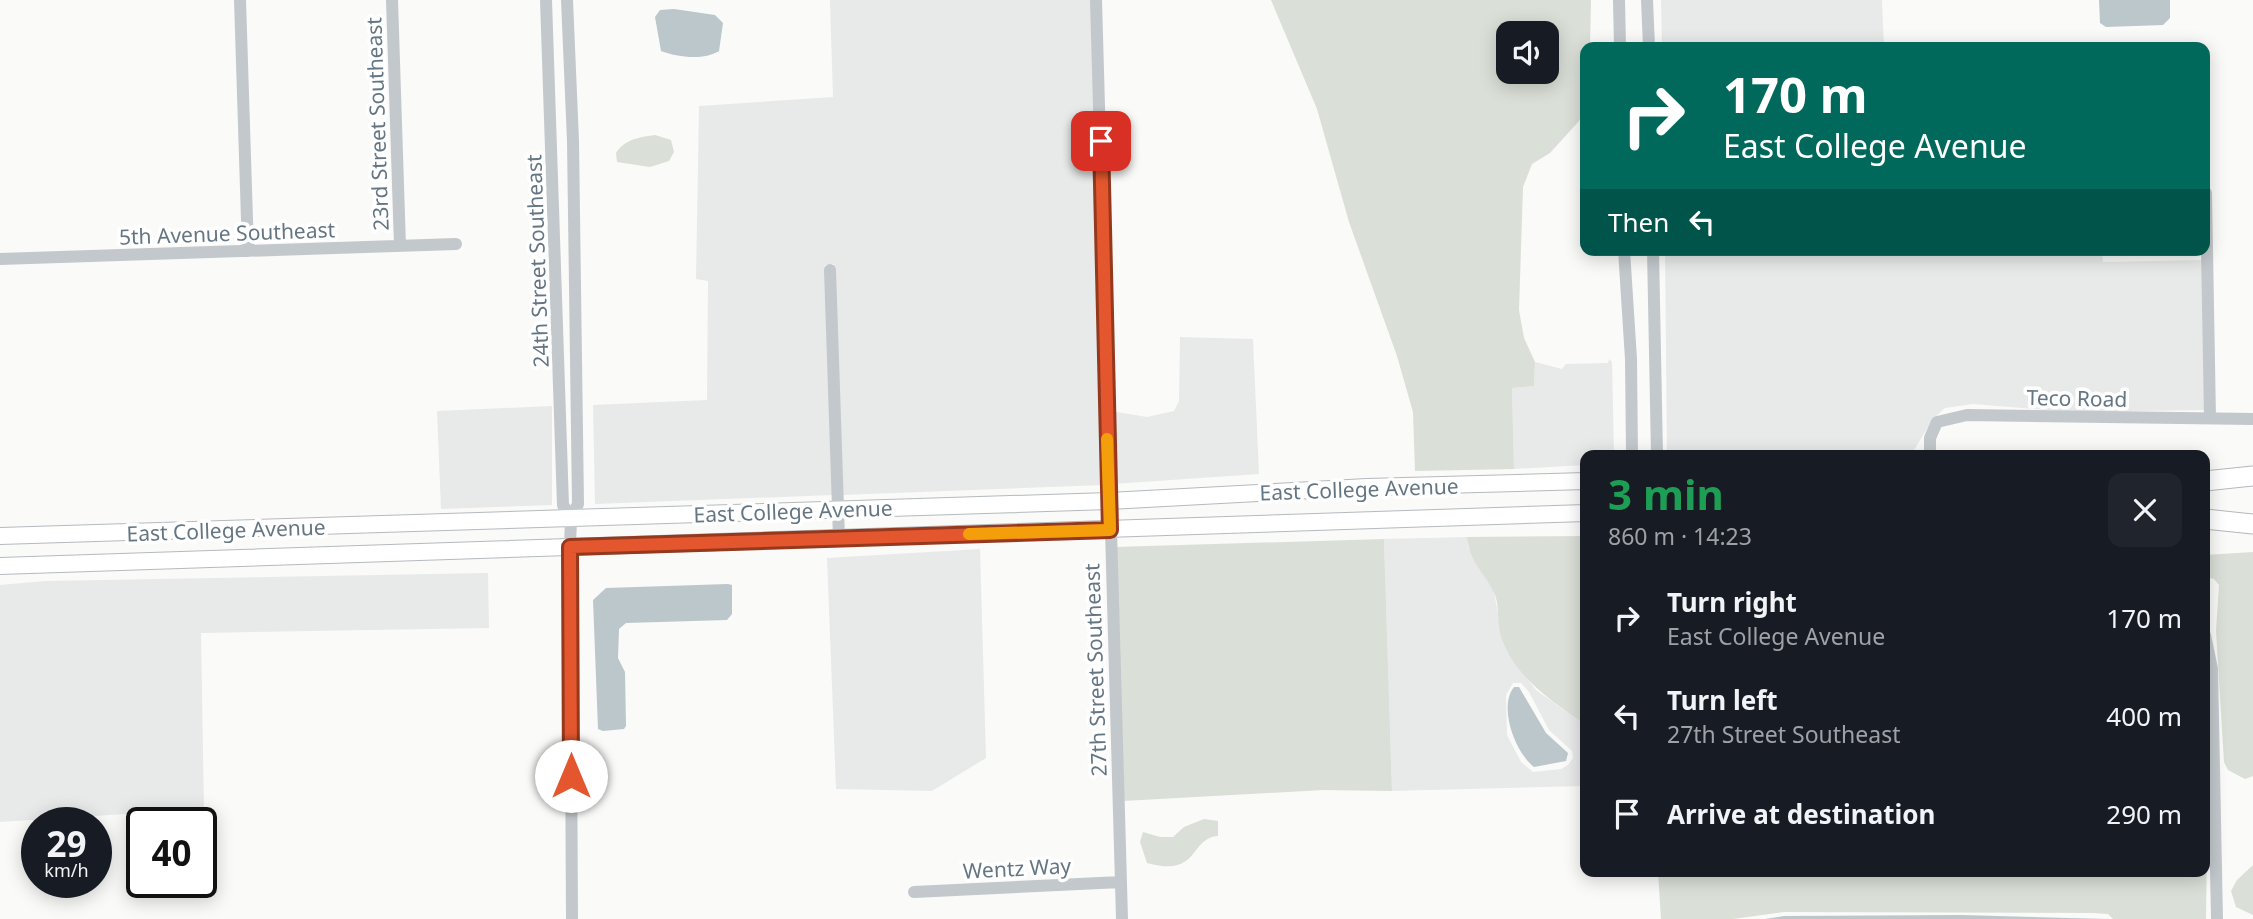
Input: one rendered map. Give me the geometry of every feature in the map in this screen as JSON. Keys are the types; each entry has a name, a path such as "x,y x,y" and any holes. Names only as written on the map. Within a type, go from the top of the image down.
{"highway":[{"path":"2210,481 2253,476"},
{"path":"2210,519 2253,524"}],"main road":[{"name":"East College Avenue","path":"0,536 1109,501 1367,487 1580,481"},
{"path":"2210,482 2253,485"},
{"name":"East College Avenue","path":"0,566 1580,513"},
{"path":"2210,518 2253,517"}],"street":[{"path":"240,0 248,251"},
{"name":"23rd Street Southeast","path":"392,0 400,246"},
{"name":"24th Street Southeast","path":"546,0 563,505 571,518"},
{"name":"24th Street Southeast","path":"568,0 573,141 578,498 571,518 570,547 572,919"},
{"name":"27th Street Southeast","path":"1096,0 1122,919"},
{"path":"1619,0 1620,42"},
{"path":"1647,0 1648,42"},
{"name":"5th Avenue Southeast","path":"0,259 456,244"},
{"path":"1624,256 1631,359 1632,450"},
{"path":"1653,256 1657,450"},
{"path":"2207,256 2210,418"},
{"path":"830,270 839,538"},
{"name":"Teco Road","path":"1930,450 1930,438 1937,422 1967,415 2253,419"},
{"path":"2210,656 2213,669 2217,919"},
{"name":"Wentz Way","path":"914,892 1121,882"}],"shaded area":[{"path":"830,0 1093,0 1104,485 843,495 834,264 825,265 833,495 595,504 593,405 707,400 708,281 696,279 699,106 833,97"},
{"path":"1271,0 1591,0 1590,42 1580,42 1580,118 1550,153 1532,164 1523,187 1519,310 1524,338 1535,362 1534,386 1512,388 1514,469 1415,471 1413,412 1397,356 1349,222 1317,109"},
{"path":"1661,0 1882,0 1884,42 1662,42"},
{"path":"2099,0 2170,0 2170,18 2163,25 2106,27 2100,23"},
{"path":"674,9 715,15 723,23 719,51 690,57 661,51 655,17 660,10"},
{"path":"655,135 671,140 674,152 669,161 650,167 617,162 616,153 628,142"},
{"path":"1665,256 2102,256 2103,262 2202,260 2205,410 2073,412 1973,404 1945,408 1933,419 1914,450 1667,450"},
{"path":"1180,337 1253,339 1259,474 1113,484 1111,411 1147,417 1174,411 1179,401"},
{"path":"1609,359 1612,362 1614,450 1580,450 1580,465 1514,469 1512,388 1534,386 1535,362 1562,369 1566,364 1608,363"},
{"path":"552,406 552,505 441,509 437,411"},
{"path":"1580,536 1580,721 1538,689 1510,656 1501,636 1495,595 1474,561 1467,537"},
{"path":"1467,537 1468,547 1494,592 1503,641 1515,663 1536,690 1580,721 1580,786 1392,791 1384,539","holes":["1513,683 1521,683 1529,692 1549,730 1572,751 1573,758 1561,769 1533,772 1521,762 1507,735 1506,695"]},
{"path":"1384,539 1392,791 1323,790 1123,801 1115,547"},
{"path":"980,549 986,758 932,791 836,789 827,558"},
{"path":"2253,552 2253,776 2245,779 2228,770 2224,762 2216,631 2219,585 2210,578 2210,555"},
{"path":"488,573 489,628 201,633 204,807 126,807 126,814 112,815 112,807 21,807 21,821 0,822 0,585 46,581"},
{"path":"732,585 732,614 727,620 626,623 619,629 618,658 625,672 626,726 624,729 598,729 593,600 606,588"},
{"path":"1514,687 1519,687 1546,733 1568,753 1566,761 1534,767 1527,760 1515,740 1508,717 1509,696"},
{"path":"1204,819 1218,821 1218,836 1202,843 1185,862 1164,866 1147,863 1140,842 1143,832 1160,837 1173,837 1184,827"},
{"path":"2253,865 2253,915 2236,907 2231,891 2237,880"},
{"path":"1658,877 2207,877 2206,919 2113,919 2108,914 2092,913 1784,912 1733,919 1661,919"},
{"path":"1961,915 2108,919 1765,919 1784,916"}],"slow traffic":[{"path":"969,534 1110,530 1107,439"}],"route":[{"path":"571,776 570,547 1110,530 1101,141"}]}
